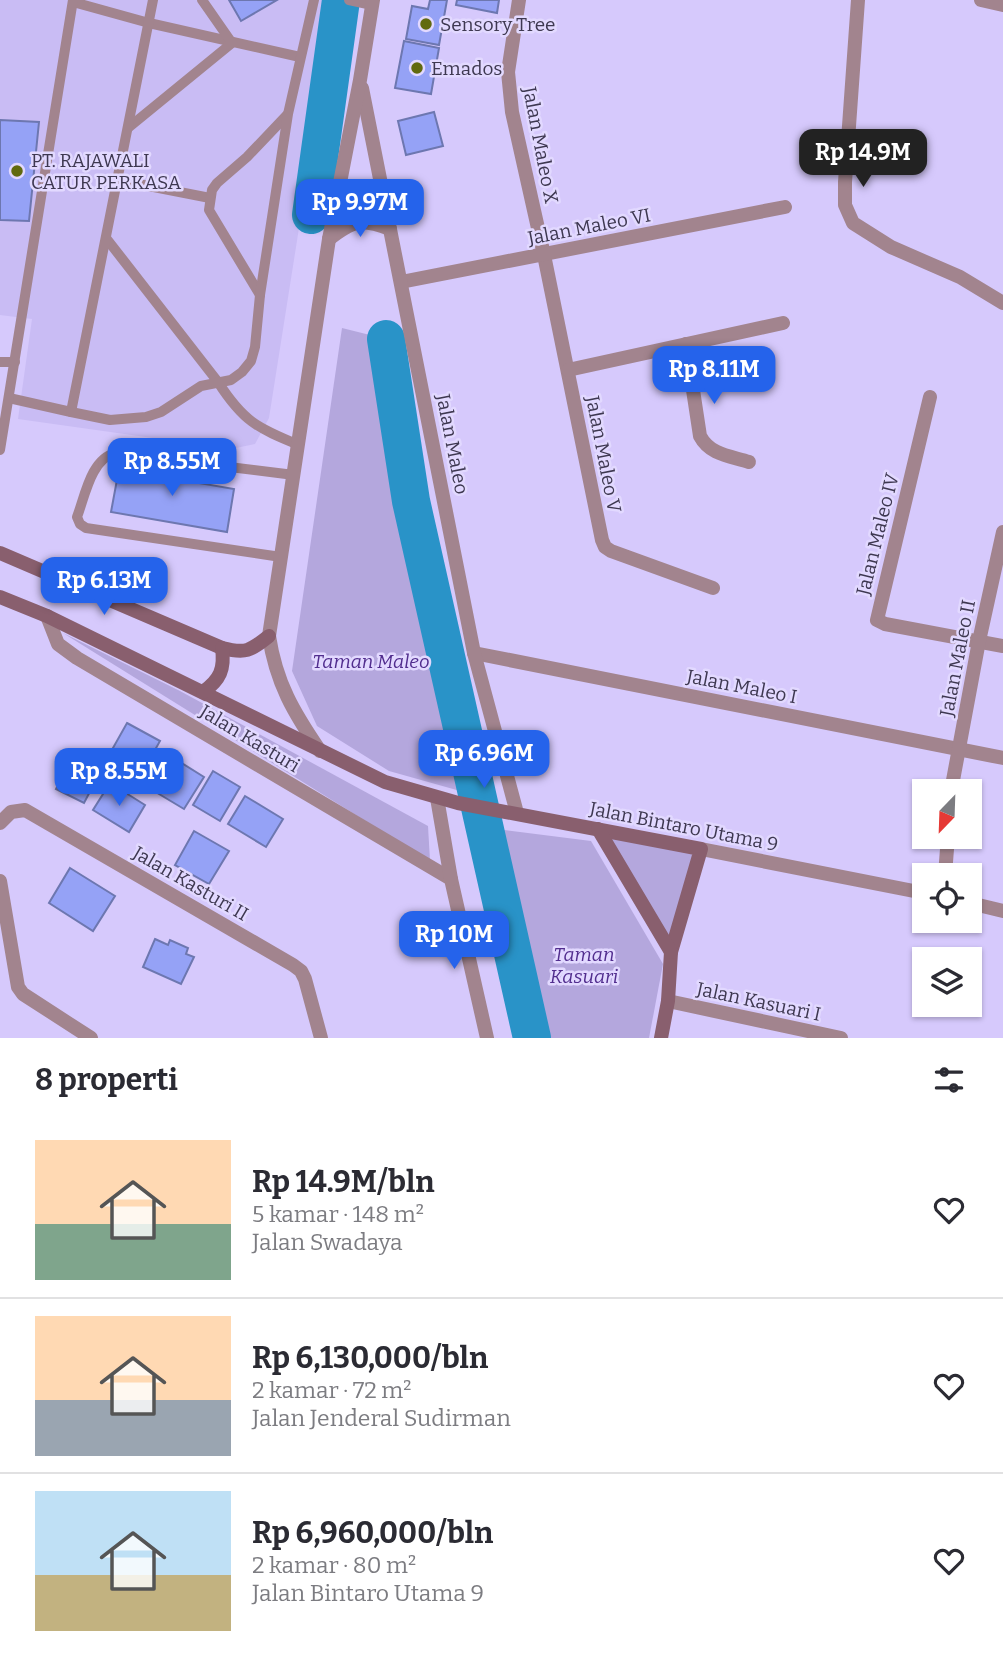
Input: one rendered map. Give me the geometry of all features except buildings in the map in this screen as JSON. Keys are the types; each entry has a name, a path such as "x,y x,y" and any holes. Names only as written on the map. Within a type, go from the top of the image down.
{"main road":[{"path":"0,553 222,648 241,653 253,649 269,636"},
{"name":"Jalan Bintaro Utama 9","path":"0,597 47,616 385,782 458,803 701,849"},
{"path":"203,691 215,683 222,672 222,648"},
{"path":"598,829 671,952"},
{"path":"662,1038 668,1001 671,952 701,849"}],"street":[{"name":"Jalan Maleo X","path":"519,0 508,72 512,112 544,254"},
{"path":"858,0 845,182 845,205 853,223 891,247 936,265 1003,303"},
{"path":"981,0 1003,5"},
{"name":"Jalan Maleo","path":"320,751 295,715 282,688 273,663 269,636 329,239 372,3"},
{"name":"Jalan Maleo","path":"360,80 474,653 510,812"},
{"name":"Jalan Maleo VI","path":"401,282 785,207"},
{"path":"329,239 345,227 358,222 372,222 390,229"},
{"name":"Jalan Maleo V","path":"544,254 605,547 713,587"},
{"path":"568,370 783,323"},
{"path":"686,344 700,436 710,450 749,462"},
{"name":"Jalan Maleo IV","path":"930,397 877,620 885,624 979,641"},
{"name":"Jalan Maleo II","path":"953,779 1003,532"},
{"name":"Jalan Kasturi","path":"47,616 58,644 77,658 451,878"},
{"path":"979,641 1003,646"},
{"name":"Jalan Maleo I","path":"474,653 1003,758"},
{"path":"437,798 451,878 487,1038"},
{"name":"Jalan Kasturi II","path":"0,822 11,812 25,810 293,965 301,971 305,979 321,1038"},
{"name":"Jalan Bintaro Utama 9","path":"701,849 912,891"},
{"path":"0,881 18,987 23,994 91,1038"},
{"path":"982,906 1003,911"},
{"name":"Jalan Kasuari I","path":"668,1001 805,1034 841,1038"}],"lane":[{"path":"71,412 153,0"},
{"path":"202,0 232,43"},
{"path":"9,398 110,420 146,417 161,412 193,390 231,380 243,372 251,361 255,347 260,295 288,114 314,0"},
{"path":"0,450 73,1 149,23 300,57"},
{"path":"353,1 372,3"},
{"path":"128,128 232,43"},
{"path":"260,295 209,210 209,198 216,183 247,157 288,114"},
{"path":"118,180 209,198"},
{"path":"106,238 233,405 259,428 299,445"},
{"path":"0,362 15,362"},
{"path":"281,557 86,528 80,524 78,517 97,465 105,455 114,453 294,475"}],"shaded area":[{"path":"0,0 335,0 269,418 255,444 231,449 18,419 32,319 0,315"}],"green space":[{"name":"Taman Maleo","path":"342,328 386,339 464,740 478,796 389,771 317,726 292,671"},
{"path":"63,633 180,691 428,826 430,861"},
{"name":"Taman Kasuari","path":"481,827 591,841 663,964 649,1038 529,1038"},
{"path":"603,828 698,848 675,949"}],"waterway":[{"path":"311,215 341,0"},
{"path":"386,339 411,501 532,1038"}],"place":[{"name":"Sensory Tree","path":"426,24"},
{"name":"Emados","path":"417,68"},
{"name":"PT. RAJAWALI CATUR PERKASA","path":"17,171"}]}
